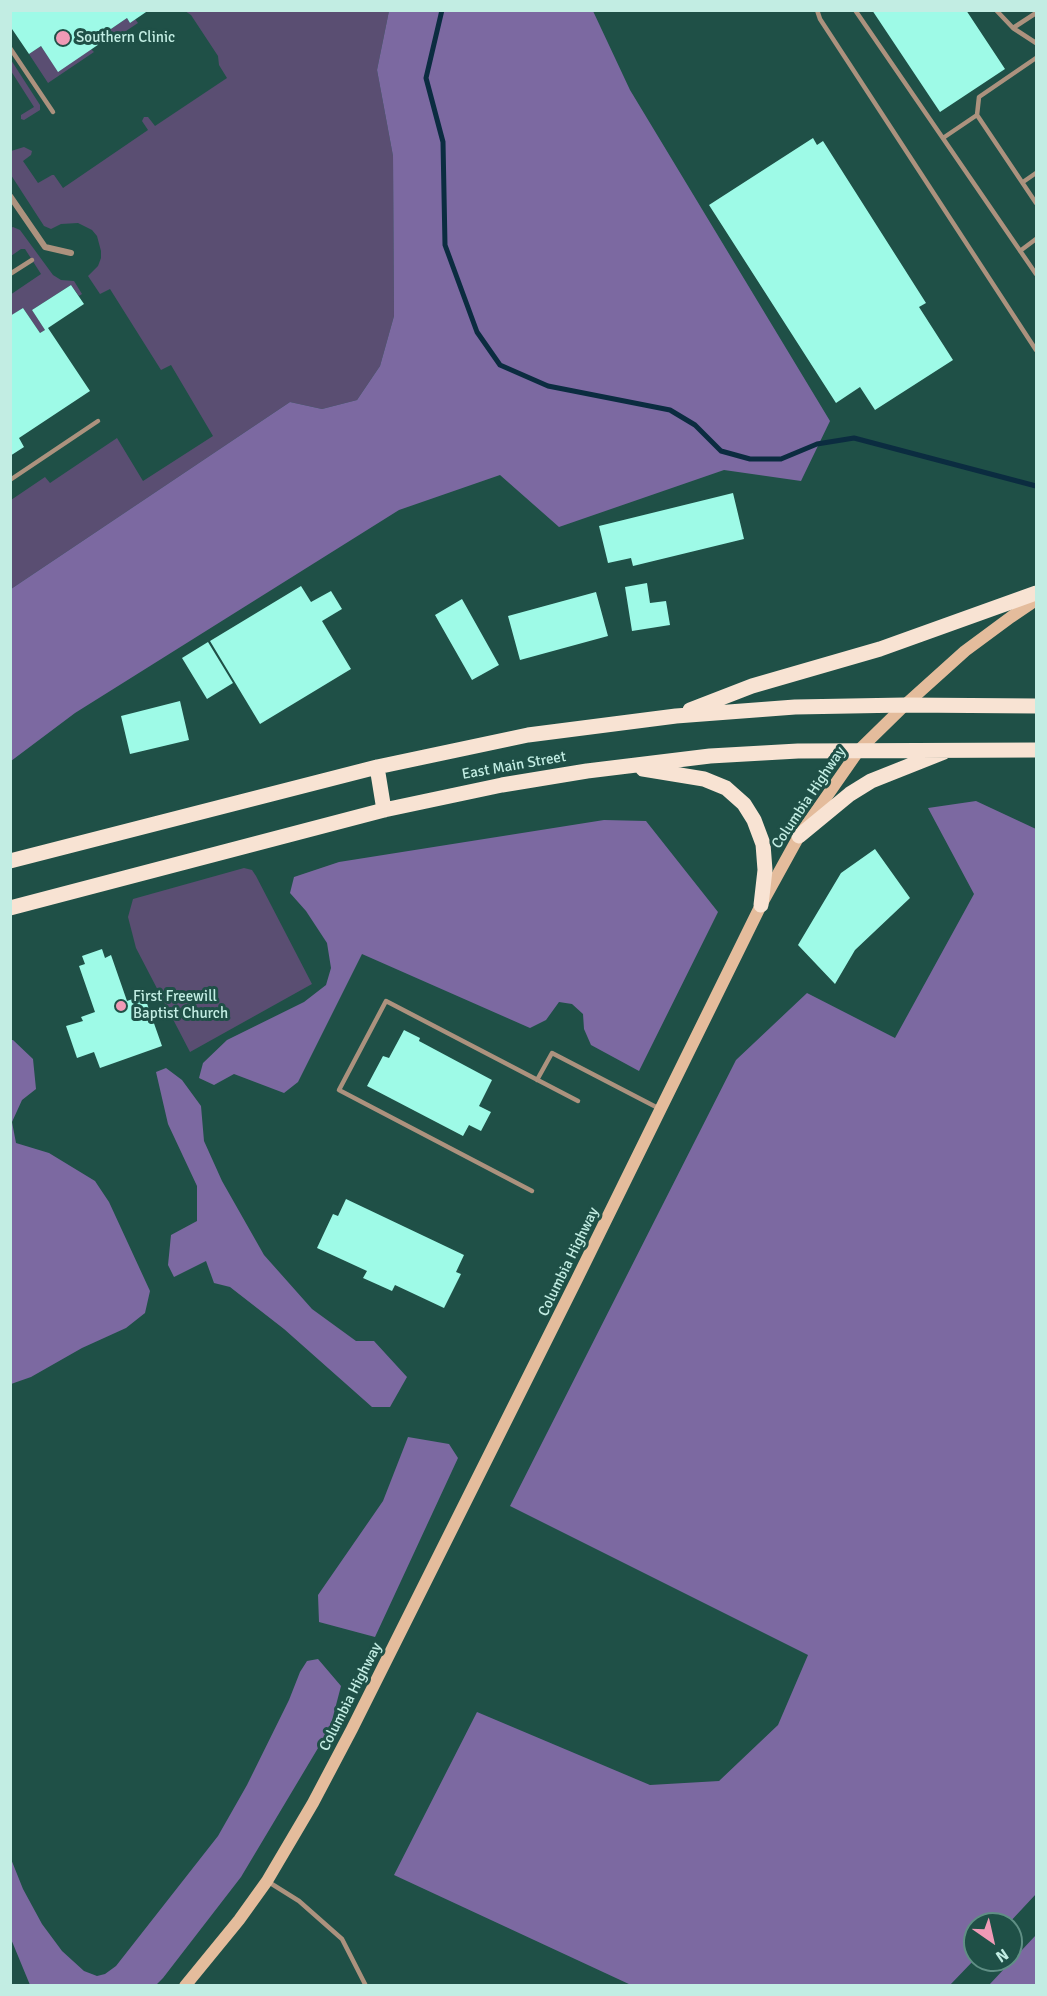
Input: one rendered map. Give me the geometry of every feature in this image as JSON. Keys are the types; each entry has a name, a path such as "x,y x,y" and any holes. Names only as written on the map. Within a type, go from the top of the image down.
{"main road":[{"path":"676,716 752,686 880,649 1036,593"},
{"name":"Columbia Highway","path":"185,1986 239,1920 267,1881 313,1803 352,1729 761,905 799,836 859,750 966,651 1036,600"},
{"name":"East Main Street","path":"10,861 377,767 528,735 676,716 795,707 1036,706"},
{"path":"799,836 850,794 871,781 952,749"},
{"name":"East Main Street","path":"10,908 384,810 502,785 625,766 798,751 1036,750"},
{"path":"625,766 704,779 726,788 744,804 754,820 763,844 765,870 761,905"},
{"path":"377,767 384,810"}],"street":[{"path":"10,196 45,247 71,253"}],"lane":[{"path":"817,10 820,19 1036,350"},
{"path":"855,10 1036,274"},
{"path":"998,11 1013,28 1036,43"},
{"path":"1013,28 1036,13"},
{"path":"10,48 53,112"},
{"path":"1036,58 979,97 977,116 1036,203"},
{"path":"943,138 977,116"},
{"path":"1023,182 1036,173"},
{"path":"1020,251 1036,239"},
{"path":"10,274 32,260"},
{"path":"10,480 98,421"},
{"path":"532,1191 339,1090 386,1001 578,1101"},
{"path":"537,1080 552,1053 660,1109"},
{"path":"267,1881 299,1901 342,1939 366,1986"}],"shaded area":[{"path":"185,11 389,11 377,70 393,156 394,316 380,366 357,400 322,409 290,402 11,589 11,500 45,477 50,483 117,438 143,481 213,436 171,365 161,370 110,289 100,294 88,276 98,266 101,258 97,236 92,230 78,223 61,224 51,229 44,226 11,175 11,151 24,147 32,151 31,155 23,161 38,183 54,175 63,188 148,130 142,121 144,117 148,117 155,126 227,78 219,65 218,56 191,15"},
{"path":"389,11 593,11 630,90 830,421 801,481 724,470 559,527 500,475 399,510 75,713 11,761 11,589 290,402 322,409 357,400 380,366 394,316 393,156 377,70"},
{"path":"127,18 130,23 135,19 138,23 105,45 103,41 111,36 108,31"},
{"path":"41,46 58,71 91,49 94,52 48,83 29,54"},
{"path":"11,60 40,105 40,110 24,120 21,119 21,115 34,107 11,71"},
{"path":"11,228 20,230 53,275 61,280 74,281 82,294 79,296 71,285 32,310 45,330 40,333 23,308 11,316 10,295 41,274 25,249 11,256"},
{"path":"976,801 1036,829 1036,1894 1019,1912 963,1912 963,1971 950,1985 631,1985 394,1875 477,1712 650,1785 719,1781 778,1725 808,1655 510,1506 736,1060 807,993 895,1038 974,894 928,808"},
{"path":"604,820 646,821 718,912 639,1071 591,1045 584,1029 583,1014 572,1004 559,1002 546,1020 530,1028 362,954 298,1082 284,1093 234,1074 214,1085 199,1078 203,1063 227,1040 304,1002 326,985 331,968 327,943 306,911 290,893 294,877 339,862"},
{"path":"244,868 252,870 256,876 312,984 190,1052 136,948 128,917 133,899"},
{"path":"11,1040 33,1059 36,1089 22,1100 12,1122 16,1143 49,1153 95,1181 109,1202 150,1291 145,1313 126,1328 82,1348 31,1377 11,1384"},
{"path":"166,1068 182,1080 201,1106 204,1141 222,1181 264,1255 312,1309 356,1341 374,1341 407,1377 390,1407 372,1407 284,1329 230,1287 214,1283 206,1261 174,1277 168,1265 171,1235 197,1221 197,1186 168,1124 156,1072"},
{"path":"408,1437 449,1444 458,1458 375,1637 319,1622 318,1595 383,1501"},
{"path":"318,1659 341,1686 330,1728 241,1877 163,1978 156,1985 30,1985 11,1939 11,1859 23,1889 42,1924 62,1951 84,1971 97,1976 105,1974 116,1966 218,1836 247,1785 289,1700 300,1672 307,1661"},
{"path":"1036,1935 1036,1985 989,1985 1001,1972 1023,1972 1023,1949"}],"building":[{"name":"Southern Clinic","path":"10,10 149,10 130,23 127,18 108,31 111,36 58,72 41,46 29,54 10,26"},
{"path":"872,10 966,10 1005,69 940,112"},
{"path":"813,138 817,145 823,141 926,303 919,307 953,360 875,410 860,387 836,403 709,205"},
{"path":"71,285 84,304 48,328 90,391 19,438 24,447 10,456 10,316 23,308 40,333 45,330 32,310"},
{"path":"733,493 744,539 633,566 631,558 608,563 599,526"},
{"path":"647,583 650,603 666,601 670,625 632,631 625,587"},
{"path":"301,586 311,602 331,591 342,609 322,621 351,669 260,724 210,641"},
{"path":"596,592 608,636 520,660 508,616"},
{"path":"462,599 499,665 472,680 435,615"},
{"path":"208,642 233,683 207,699 182,658"},
{"path":"180,701 189,740 130,754 121,716"},
{"path":"875,849 910,898 855,950 835,984 798,945 841,873"},
{"name":"First Freewill Baptist Church","path":"102,949 105,958 111,955 127,1001 144,995 162,1046 100,1068 94,1052 77,1058 66,1026 83,1021 81,1017 95,1012 79,966 85,964 82,956"},
{"path":"404,1030 420,1038 419,1041 492,1080 479,1106 491,1112 481,1131 469,1125 463,1136 367,1086 383,1056 389,1058"},
{"path":"346,1199 464,1255 456,1272 461,1274 444,1308 395,1285 392,1291 363,1278 367,1271 317,1248 333,1214 338,1216"}],"waterway":[{"path":"442,10 426,78 443,142 445,245 477,332 500,365 548,386 670,410 695,425 721,451 750,459 781,459 817,444 854,438 1036,486"}],"place":[{"name":"Southern Clinic","path":"63,38"},
{"name":"First Freewill Baptist Church","path":"121,1006"}]}
